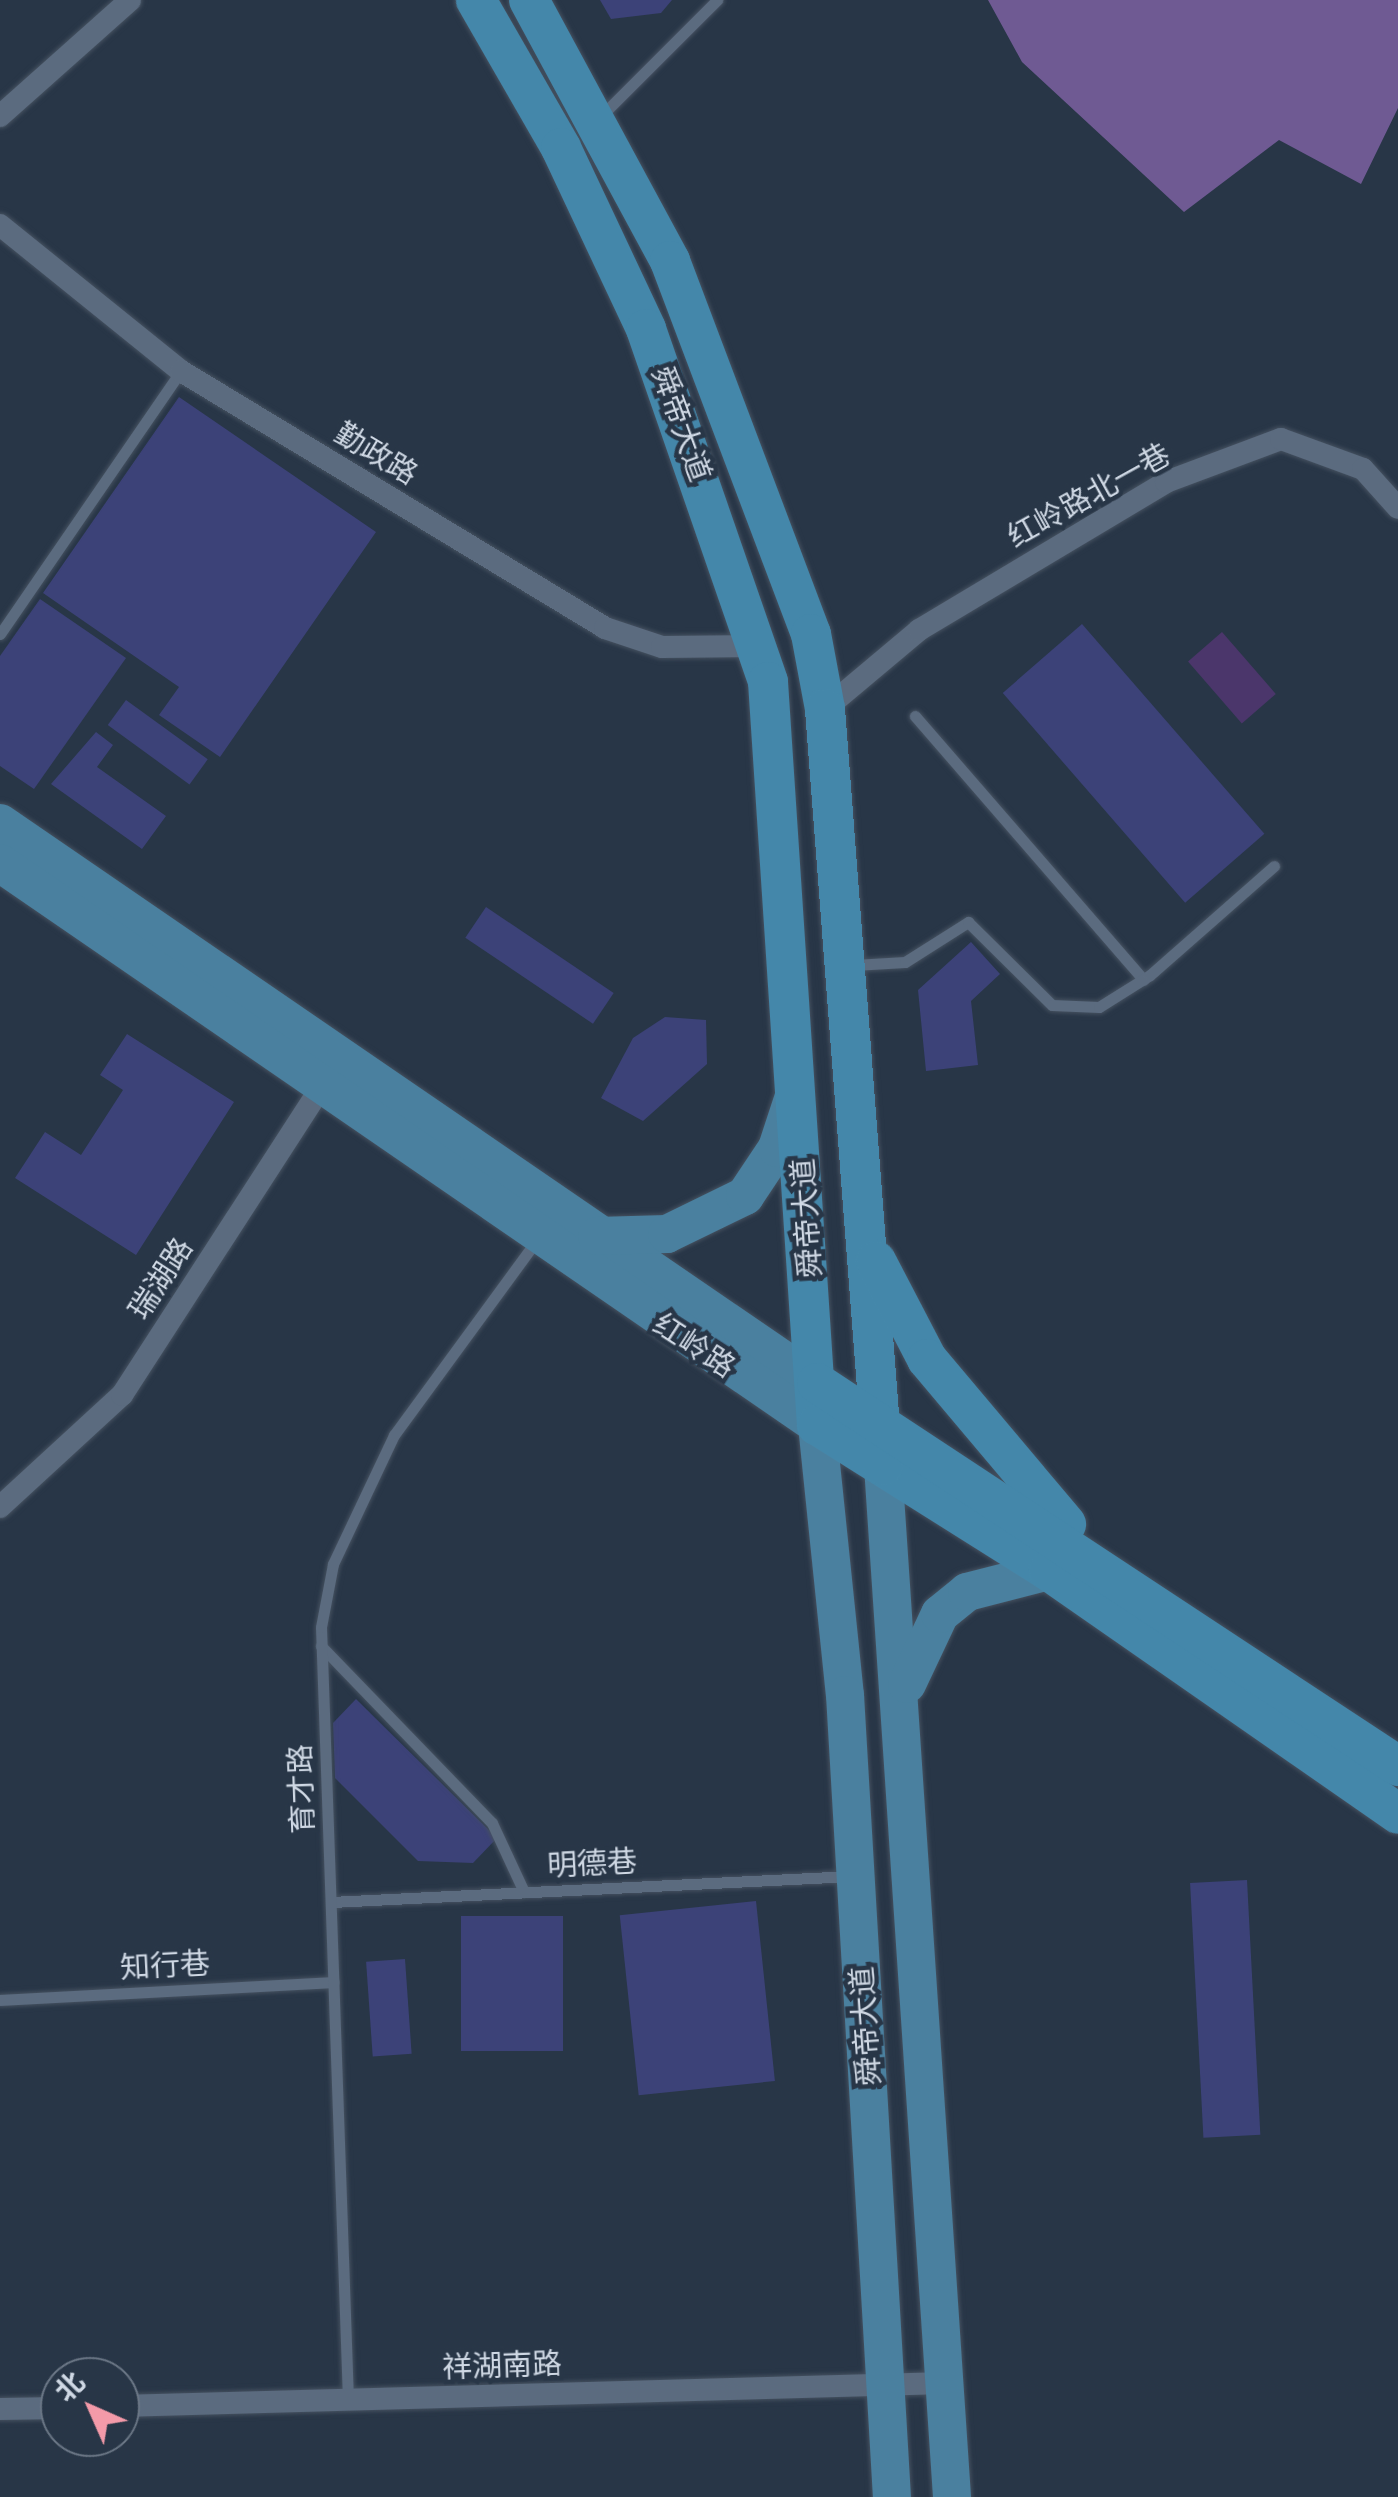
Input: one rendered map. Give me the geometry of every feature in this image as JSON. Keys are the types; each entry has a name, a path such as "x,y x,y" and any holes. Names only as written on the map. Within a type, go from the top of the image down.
{"highway":[{"name":"舜帝大道","path":"476,0 560,148 646,329 759,646 772,716 818,1425"},
{"name":"舜帝大道","path":"529,0 598,118 743,436 792,567 825,709 883,1466"},
{"path":"862,1228 927,1359 1105,1568"},
{"name":"红岭路","path":"817,1383 881,1420 1398,1766"},
{"name":"红岭路","path":"818,1425 1049,1571 1398,1814"}],"main road":[{"name":"红岭路","path":"0,823 332,1070 538,1238 818,1425"},
{"name":"红岭路","path":"0,863 597,1236 817,1383"},
{"path":"597,1236 667,1234 745,1196 778,1148 798,1072"},
{"name":"舜帝大道","path":"818,1425 856,1876 892,2497"},
{"name":"舜帝大道","path":"883,1466 905,1692 952,2497"},
{"path":"905,1692 940,1614 968,1592 1049,1571"}],"street":[{"path":"0,116 130,0"},
{"name":"勤政路","path":"0,225 181,371 605,628 662,647 759,646"},
{"name":"红岭路北一巷","path":"825,709 919,630 1149,492 1281,439 1363,469 1398,508"},
{"name":"瑞湖路","path":"0,1507 122,1395 332,1070"},
{"name":"祥湖南路","path":"140,2405 946,2382"},
{"path":"0,2409 40,2408"}],"lane":[{"path":"598,118 717,0"},
{"path":"0,634 181,371"},
{"path":"915,716 1144,980"},
{"path":"844,966 904,962 968,922 1052,1005 1099,1008 1144,980 1274,866"},
{"name":"育才路","path":"348,2400 321,1646 332,1564 360,1498 394,1435 538,1238"},
{"path":"321,1646 492,1823 524,1892"},
{"name":"明德巷","path":"331,1902 856,1876"},
{"name":"知行巷","path":"0,2000 334,1982"}],"shaded area":[{"path":"988,0 1398,0 1398,108 1361,184 1279,140 1184,212 1022,62"},
{"path":"1222,632 1276,694 1242,723 1188,662"}],"building":[{"path":"600,0 672,0 661,13 611,19"},
{"path":"179,397 376,532 220,757 159,715 179,687 43,593"},
{"path":"40,599 126,658 34,789 0,766 0,656"},
{"path":"1082,624 1264,834 1185,903 1003,693"},
{"path":"126,700 208,759 189,784 108,725"},
{"path":"96,732 113,745 97,767 166,816 142,849 51,784"},
{"path":"486,907 614,993 593,1024 465,938"},
{"path":"971,942 1000,974 971,1001 978,1065 926,1071 918,990"},
{"path":"665,1017 706,1020 707,1064 643,1121 601,1098 633,1038"},
{"path":"127,1034 234,1102 136,1255 15,1178 45,1132 81,1155 123,1090 100,1075"},
{"path":"356,1699 497,1838 473,1863 418,1861 335,1778 333,1723"},
{"path":"1247,1880 1260,2135 1203,2138 1190,1883"},
{"path":"756,1901 775,2081 639,2095 620,1915"},
{"path":"461,1916 563,1916 563,2051 461,2051"},
{"path":"405,1959 412,2054 373,2056 366,1962"}]}
